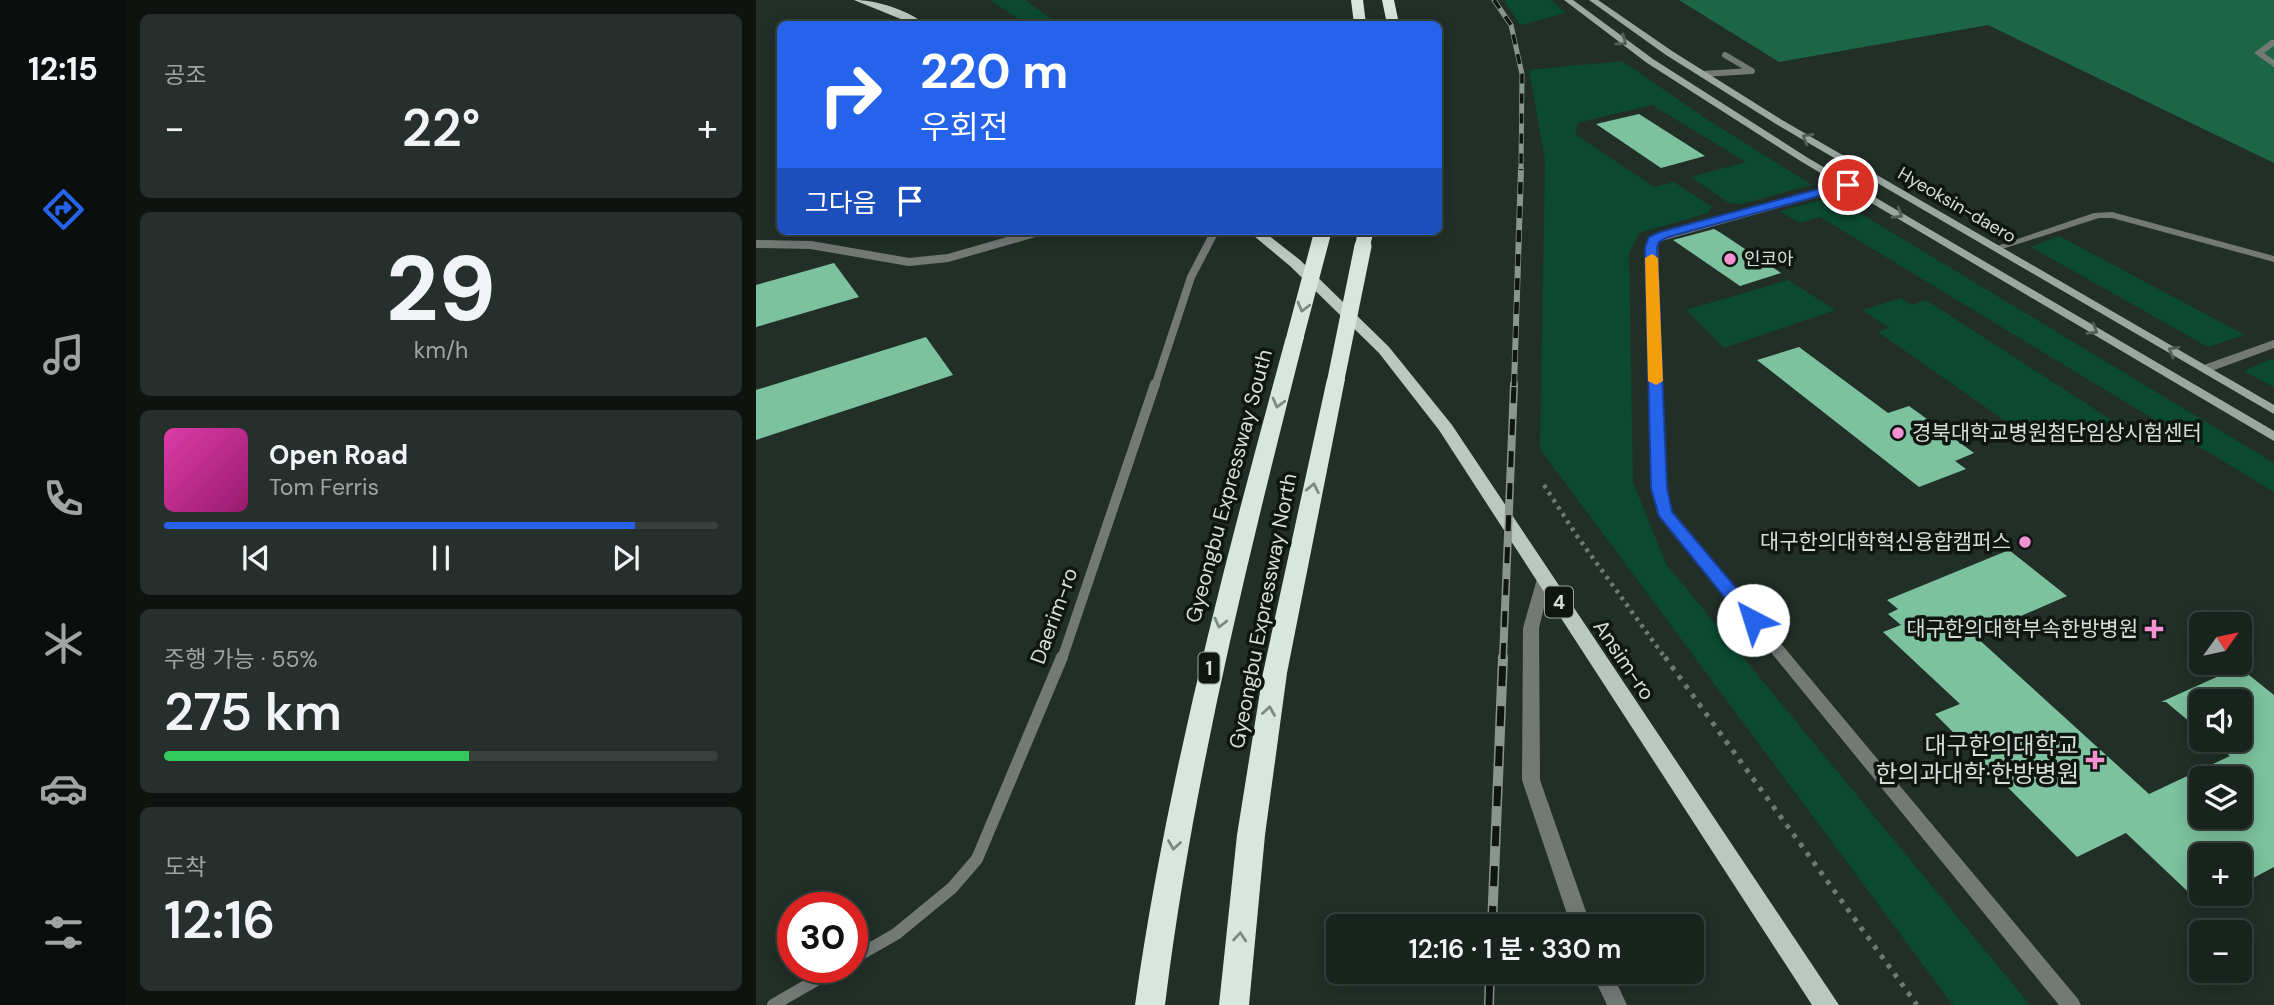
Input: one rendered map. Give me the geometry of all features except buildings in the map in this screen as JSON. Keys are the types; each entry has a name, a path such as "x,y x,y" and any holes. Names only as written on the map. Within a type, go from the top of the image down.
{"highway":[{"path":"1357,0 1360,21"},
{"path":"1388,0 1392,21"},
{"name":"Gyeongbu Expressway South","path":"1150,1005 1175,837 1211,662 1322,235"},
{"name":"Gyeongbu Expressway North","path":"1234,1005 1251,835 1275,673 1365,239"}],"main road":[{"path":"859,0 914,21"},
{"path":"1568,0 1650,61 1848,185 2274,437"},
{"name":"Hyeoksin-daero","path":"1593,0 1702,74 2274,410"},
{"name":"Ansim-ro","path":"1260,235 1295,263 1384,350 1447,428 1826,1005"}],"street":[{"path":"2274,43 2258,53 2274,64"},
{"path":"1848,185 1653,240 1651,248 1659,488 1664,513 2071,1005"},
{"path":"1996,248 2098,215 2112,215 2272,257"},
{"path":"2205,369 2274,344"},
{"path":"1544,579 1531,628 1531,780 1577,914"},
{"path":"1607,984 1617,1005"}],"lane":[{"path":"1702,74 1752,71 1725,55"},
{"path":"756,244 811,245 909,262 948,258 1028,235"},
{"name":"Daerim-ro","path":"868,950 896,934 952,888 976,859 1002,805 1071,636 1191,277 1212,235"},
{"path":"773,1005 811,983"}],"path":[{"path":"1544,485 1577,536 1917,1005"}],"green space":[{"path":"991,0 1025,0 1055,21 1021,21"},
{"path":"1504,0 1551,0 1566,13 1520,25"},
{"path":"1679,0 2274,0 2274,163 1988,25 1779,62"},
{"path":"1622,61 1708,120 1812,185 1741,204 1729,203 1691,177 1746,162 1652,105 1578,123 1575,134 1654,187 1674,182 1712,207 1708,213 1639,233 1629,253 1633,482 1666,564 2030,1005 1953,1005 1540,449 1545,160 1529,70"},
{"path":"1833,197 2274,463 2274,492 1820,217 1799,223 1780,211"},
{"path":"2059,236 2245,335 2208,347 2031,247"},
{"path":"1788,280 1835,310 1724,348 1686,310"},
{"path":"1901,298 1911,305 1926,300 2113,421 2056,443 2033,427 2021,432 1878,332 1889,328 1863,310"},
{"path":"2274,360 2274,387 2244,371"}],"railway":[{"path":"1494,0 1511,25 1522,74 1521,170"},
{"path":"1514,386 1521,169"},
{"path":"1503,659 1514,384"},
{"path":"1492,914 1503,657"},
{"path":"1489,1005 1490,984"}],"slow traffic":[{"path":"1652,258 1656,381"}],"place":[{"name":"인코아","path":"1730,259"},
{"name":"경북대학교병원첨단임상시험센터","path":"1898,433"},
{"name":"대구한의대학혁신융합캠퍼스","path":"2025,542"},
{"name":"대구한의대학부속한방병원","path":"2154,629"},
{"name":"대구한의대학교 한의과대학·한방병원","path":"2095,760"}],"route":[{"path":"1753,620 1664,513 1659,488 1651,248 1653,240 1664,235 1848,185"}]}
